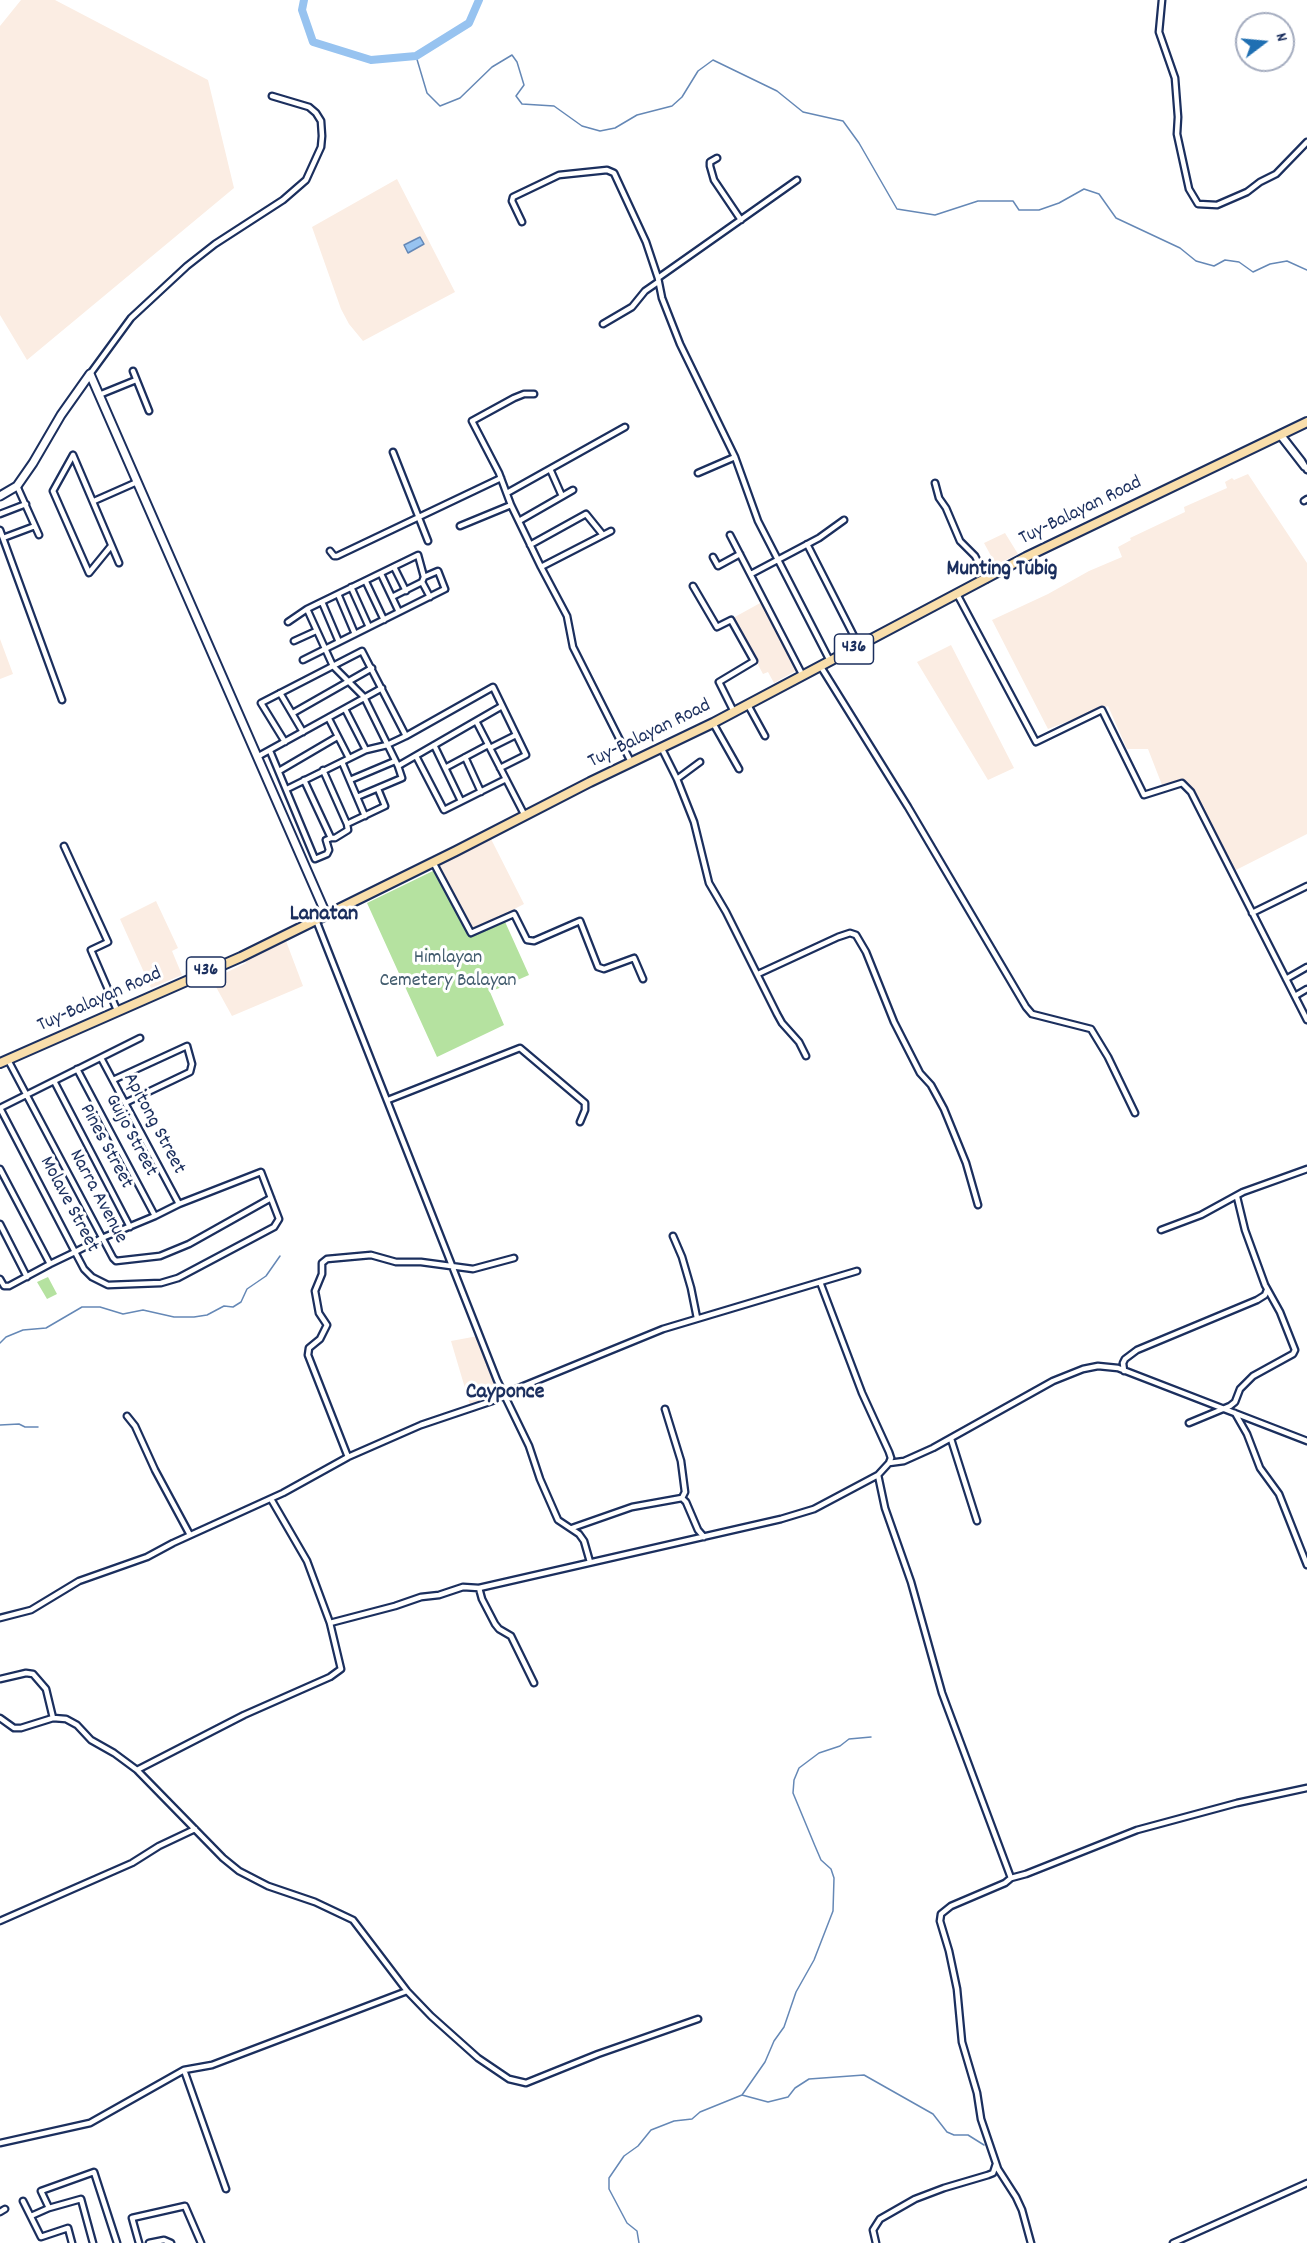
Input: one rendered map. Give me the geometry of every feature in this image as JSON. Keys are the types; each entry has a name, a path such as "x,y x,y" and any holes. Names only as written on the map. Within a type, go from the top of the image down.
{"main road":[{"name":"Tuy-Balayan Road","path":"4,1062 241,957 748,705 1026,557 1307,422"}],"street":[{"path":"1162,0 1159,32 1175,78 1177,134 1189,189 1198,204 1217,205 1247,192 1276,174 1307,142"},
{"path":"0,496 17,486 61,416 131,318 214,244 283,200 306,180 321,147 321,121 309,107 272,96"},
{"path":"717,158 710,162 714,180 741,220"},
{"path":"522,222 512,201 513,197 559,175 611,170 646,242 662,298 680,344 735,457 758,521 831,662"},
{"path":"603,324 632,307 658,280 797,180"},
{"path":"132,371 149,411"},
{"path":"90,374 326,914"},
{"path":"99,395 136,380"},
{"path":"534,394 524,394 472,420 501,478 530,545 567,616 573,647 631,762"},
{"path":"507,493 625,427"},
{"path":"1280,434 1306,467"},
{"path":"393,452 428,541"},
{"path":"111,546 89,573 53,491 73,455 119,563"},
{"path":"698,473 735,457"},
{"path":"550,469 562,496"},
{"path":"330,551 337,556 501,478"},
{"path":"94,501 137,482"},
{"path":"935,483 939,498 949,514 960,541 975,556 987,579"},
{"path":"17,486 39,535"},
{"path":"519,521 573,490"},
{"path":"0,514 26,504"},
{"path":"460,526 511,505"},
{"path":"530,545 586,514 603,536"},
{"path":"751,574 807,544 844,520"},
{"path":"3,538 35,526"},
{"path":"0,530 62,700"},
{"path":"541,567 611,531"},
{"path":"730,535 803,676"},
{"path":"807,544 859,646"},
{"path":"712,556 718,566 740,554"},
{"path":"288,622 307,609 417,555 430,597"},
{"path":"394,567 406,591"},
{"path":"303,660 445,589 438,572 393,597"},
{"path":"381,574 399,612"},
{"path":"366,582 384,620"},
{"path":"693,586 717,627 731,620 754,662 719,682 734,712"},
{"path":"351,587 369,627"},
{"path":"338,594 355,634"},
{"path":"957,594 1036,742 1102,710 1144,795 1182,783 1191,792 1307,1020"},
{"path":"322,602 339,642"},
{"path":"307,609 315,631 333,666 364,697 402,778 357,797"},
{"path":"294,641 315,631"},
{"path":"285,742 261,703 362,651 406,736"},
{"path":"821,666 908,807 1026,1007 1032,1014 1091,1029 1136,1113"},
{"path":"293,713 372,668"},
{"path":"287,789 366,750 387,745 406,736 493,687 526,755 500,768"},
{"path":"257,757 382,688"},
{"path":"280,693 303,732"},
{"path":"350,780 416,756 502,705"},
{"path":"748,705 765,736"},
{"path":"345,709 366,750"},
{"path":"329,718 349,758"},
{"path":"476,721 525,816"},
{"path":"712,723 740,769"},
{"path":"445,768 516,735"},
{"path":"279,771 337,737"},
{"path":"434,745 461,801"},
{"path":"661,747 694,822 709,883 782,1023 799,1042 806,1056"},
{"path":"270,751 315,859 327,854 329,850 326,840 335,838 348,830 323,770"},
{"path":"416,756 444,810 506,779"},
{"path":"465,757 481,792"},
{"path":"342,762 365,816"},
{"path":"677,779 700,762"},
{"path":"304,780 331,838"},
{"path":"347,824 385,806 378,789"},
{"path":"64,846 108,942 92,950 117,1010"},
{"path":"433,862 471,933 514,914 527,940 534,941 580,921 598,967 604,969 634,958 643,979"},
{"path":"1252,913 1307,886"},
{"path":"316,920 353,1019 388,1100 504,1394 530,1446 540,1479 558,1520 572,1528 584,1541 590,1562"},
{"path":"758,974 838,937 850,933 856,935 866,951 894,1022 920,1073 931,1085 944,1109 966,1163 978,1205"},
{"path":"1286,979 1307,967"},
{"path":"1295,996 1307,989"},
{"path":"0,1108 140,1038"},
{"path":"113,1080 187,1046 192,1064 190,1072 125,1103"},
{"path":"388,1100 520,1048 585,1103 580,1122"},
{"name":"Apitong Street","path":"101,1058 179,1204"},
{"name":"Narra Avenue","path":"4,1062 26,1095 116,1261 160,1256 189,1244 271,1198"},
{"name":"Guijo Street","path":"77,1069 155,1216"},
{"name":"Pines Street","path":"54,1081 130,1227"},
{"name":"Molave Street","path":"0,1108 84,1269 92,1277 108,1285 161,1283 200,1267 274,1227 279,1219 261,1172 179,1204"},
{"path":"0,1169 50,1264"},
{"path":"1161,1230 1201,1215 1243,1192 1307,1169"},
{"path":"1189,1423 1232,1405 1236,1402 1240,1389 1253,1376 1293,1354 1295,1350 1280,1312 1267,1290 1245,1230 1237,1197"},
{"path":"0,1279 4,1286 9,1286 102,1238 179,1204"},
{"path":"0,1224 27,1277"},
{"path":"673,1236 682,1257 697,1318"},
{"path":"348,1457 308,1355 309,1348 320,1339 327,1325 319,1313 315,1291 322,1274 322,1263 327,1259 371,1255 396,1262 421,1262 473,1269 514,1258"},
{"path":"0,1618 31,1610 79,1581 147,1557 272,1499 312,1479 348,1457 421,1425 498,1399 504,1394 663,1329 857,1271"},
{"path":"330,1623 463,1587 479,1588 704,1537 814,1509 878,1475 891,1458 862,1393 820,1282"},
{"path":"1124,1371 1125,1359 1137,1350 1257,1300 1267,1290"},
{"path":"889,1463 904,1461 951,1438 1053,1381 1083,1369 1105,1366 1124,1371 1307,1441"},
{"path":"1232,1405 1247,1434 1260,1468 1276,1489 1307,1565"},
{"path":"665,1409 681,1461 685,1492 682,1498"},
{"path":"127,1416 135,1426 190,1536"},
{"path":"951,1438 976,1521"},
{"path":"878,1475 885,1508 911,1582 942,1693 1011,1878"},
{"path":"572,1528 632,1507 682,1498"},
{"path":"682,1498 704,1537"},
{"path":"137,1770 235,1720 337,1673 342,1666 330,1623 303,1552 272,1499"},
{"path":"479,1588 495,1624 511,1636 534,1683"},
{"path":"0,1679 26,1673 33,1674 46,1689 53,1718"},
{"path":"0,1718 14,1728 53,1718 66,1719 76,1725 91,1740 137,1770 223,1858 249,1878 315,1902 353,1920 407,1991 436,2021 492,2070 509,2079 526,2083 598,2054 698,2019"},
{"path":"1030,2243 1016,2197 996,2164 986,2137 977,2094 965,2054 953,1971 939,1917 951,1906 990,1891 1011,1878 1137,1830 1237,1803 1307,1788"},
{"path":"0,1921 132,1863 159,1846 195,1829"},
{"path":"0,2143 90,2123 184,2070 212,2065 407,1991"},
{"path":"184,2070 226,2189"},
{"path":"876,2243 873,2230 876,2222 901,2206 944,2188 993,2173 996,2164"},
{"path":"49,2208 41,2191 94,2172 117,2243"},
{"path":"988,2175 1005,2180"},
{"path":"1173,2243 1307,2183"},
{"path":"31,2216 81,2199 93,2242 86,2243"},
{"path":"23,2202 41,2237 68,2228 72,2243"},
{"path":"139,2243 132,2218 185,2206 201,2243"},
{"path":"149,2243 164,2240 171,2243"}],"shaded area":[{"path":"21,0 55,0 208,80 234,188 27,360 0,315 0,26"},
{"path":"397,179 455,292 363,341 349,324 341,309 312,227"},
{"path":"1248,474 1307,563 1307,834 1234,871 1193,791 1181,781 1162,785 1148,749 1127,749 1108,706 1048,729 992,620 1122,557 1118,547 1131,540 1130,538 1185,512 1184,507 1227,488 1225,482 1232,478 1234,480"},
{"path":"1005,533 1018,554 996,565 984,543"},
{"path":"762,602 799,669 774,683 768,672 763,674 733,618"},
{"path":"0,639 13,674 0,679"},
{"path":"951,645 1014,768 988,780 917,662"},
{"path":"491,839 524,904 472,931 437,865"},
{"path":"156,901 178,948 172,951 182,975 151,988 120,919"},
{"path":"286,941 303,986 232,1016 210,976 217,977 246,963 245,959"},
{"path":"478,1336 501,1394 484,1398 470,1405 451,1341"}],"green space":[{"name":"Himlayan Cemetery Balayan","path":"439,868 471,931 502,915 529,975 490,992 504,1025 437,1057 367,903"},
{"path":"48,1277 57,1294 47,1299 37,1282"}],"water":[{"path":"420,237 424,244 408,253 404,245"}],"waterway":[{"path":"304,0 302,10 313,42 371,60 416,56 469,23 479,0"},
{"name":"Munting Tubig","path":"416,56 427,93 440,106 460,98 492,67 512,55 517,62 524,85 516,96 522,104 554,106 582,126 600,131 615,128 637,115 672,106 682,97 698,71 713,60 777,91 803,112 843,121 859,143 897,209 935,215 978,201 1013,201 1019,210 1039,210 1059,203 1084,189 1099,194 1116,218 1180,248 1196,261 1214,266 1225,260 1239,262 1253,272 1270,264 1287,261 1307,270"},
{"path":"0,1343 6,1337 23,1330 46,1328 82,1307 100,1307 123,1314 143,1310 174,1317 207,1315 224,1306 233,1307 241,1302 247,1289 266,1276 280,1256"},
{"path":"0,1425 19,1424 25,1427 38,1427"},
{"path":"742,2095 765,2062 774,2041 784,2027 796,1992 814,1960 833,1911 834,1878 831,1869 821,1860 793,1793 794,1780 799,1768 819,1753 840,1746 849,1739 871,1737"},
{"path":"639,2243 637,2231 627,2223 609,2189 609,2178 624,2156 638,2146 651,2130 674,2121 692,2119 700,2112 742,2095 768,2102 788,2097 795,2088 809,2079 864,2075 933,2114 947,2132 954,2135 968,2135 984,2145"}],"district":[{"name":"Munting Tubig","path":"1002,571"},
{"name":"Lanatan","path":"324,916"},
{"name":"Cayponce","path":"505,1394"}]}
